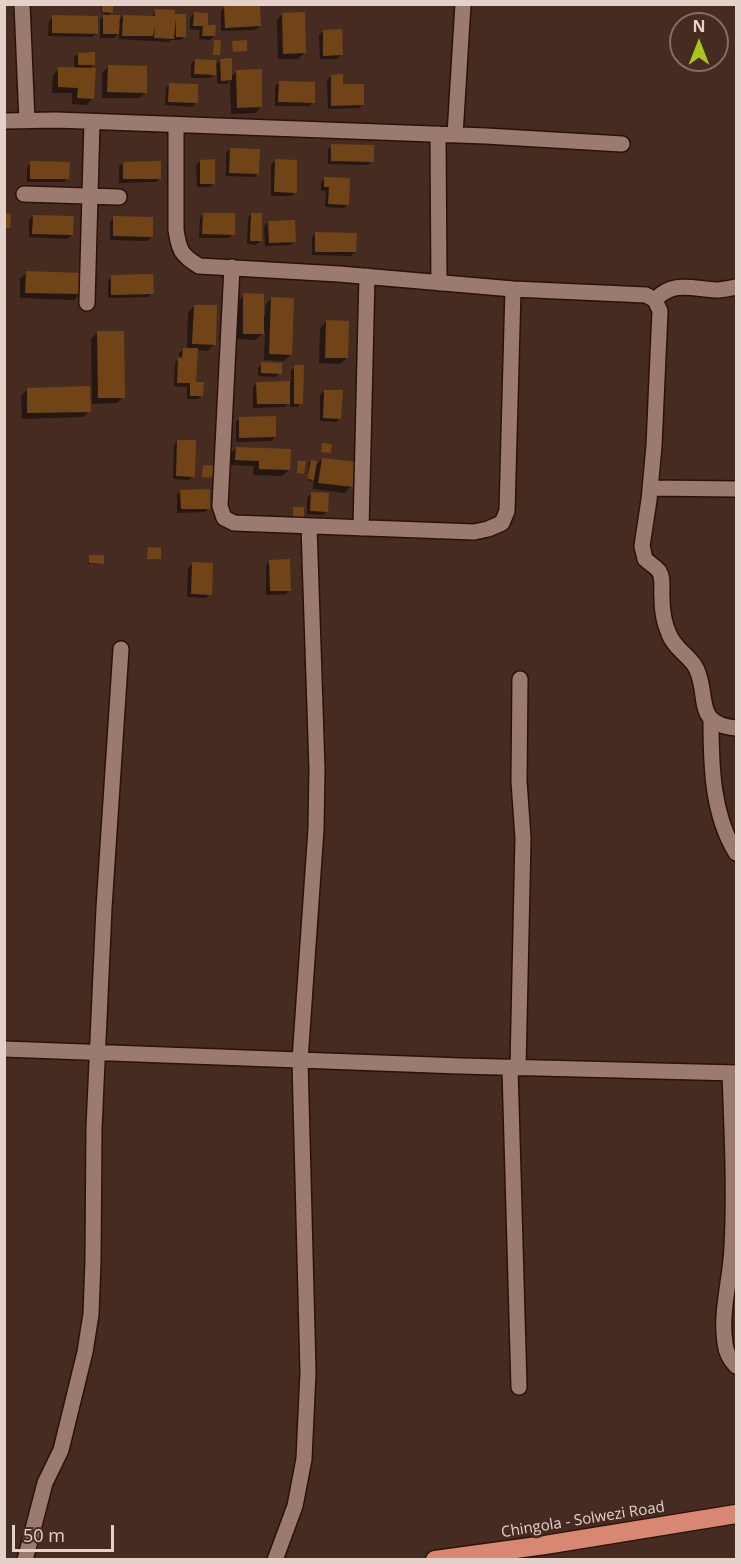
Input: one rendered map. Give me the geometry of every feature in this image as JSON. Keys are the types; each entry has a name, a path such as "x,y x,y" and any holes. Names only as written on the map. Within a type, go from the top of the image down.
{"highway":[{"name":"Chingola - Solwezi Road","path":"435,1560 545,1552 736,1514"}],"street":[{"path":"22,4 27,121"},
{"path":"455,135 463,4"},
{"path":"4,121 176,124 622,144"},
{"path":"87,303 92,122"},
{"path":"176,124 176,230 179,247 186,258 199,266 367,276 513,289 646,295 655,300 660,311 650,488 642,546 645,560 658,570 662,577 663,615 669,636 679,651 694,664 698,672 705,708 711,720 714,790 725,828 736,853"},
{"path":"438,134 439,283"},
{"path":"24,194 118,197"},
{"path":"232,267 220,507 224,519 234,523 474,532 502,523 507,511 513,289"},
{"path":"361,528 367,276"},
{"path":"655,300 663,291 673,288 718,290 736,287"},
{"path":"650,488 736,489"},
{"path":"275,1560 295,1506 304,1459 308,1372 300,1060 316,829 317,769 309,525"},
{"path":"25,1560 45,1483 61,1450 87,1342 91,1314 94,1128 104,908 121,649"},
{"path":"519,1387 514,1068 523,837 519,781 520,679"},
{"path":"711,720 722,726 736,728"},
{"path":"4,1049 514,1068 733,1073 734,1216 731,1268 724,1322 725,1343 731,1361 736,1366"}],"building":[{"path":"102,4 113,4 113,13 102,12"},
{"path":"260,4 261,26 225,28 224,6"},
{"path":"155,9 175,10 175,14 186,14 186,37 176,37 176,18 174,39 154,38 155,26 153,36 122,36 123,15 155,16"},
{"path":"194,12 208,13 208,25 216,25 215,36 202,36 203,26 193,26"},
{"path":"305,12 306,53 283,54 282,13"},
{"path":"52,15 98,16 98,34 52,33"},
{"path":"103,15 120,15 119,34 103,34"},
{"path":"342,29 343,55 323,56 323,30"},
{"path":"214,40 221,40 220,55 213,55"},
{"path":"247,40 247,51 233,52 232,41"},
{"path":"95,52 95,65 78,65 78,53"},
{"path":"232,58 232,80 221,81 220,59"},
{"path":"195,59 216,60 216,75 194,74"},
{"path":"108,65 147,66 147,93 107,92"},
{"path":"58,67 96,68 94,99 77,98 78,88 58,87"},
{"path":"262,69 262,107 237,108 236,70"},
{"path":"343,74 343,84 364,84 364,105 331,106 331,75"},
{"path":"279,81 315,82 315,103 278,102"},
{"path":"169,83 198,84 198,103 168,102"},
{"path":"331,144 374,145 374,162 331,161"},
{"path":"230,148 260,149 259,174 229,173"},
{"path":"215,159 215,184 200,184 200,160"},
{"path":"275,159 297,160 297,193 274,192"},
{"path":"30,161 70,162 69,179 30,179"},
{"path":"161,161 161,179 123,179 123,162"},
{"path":"324,177 350,178 349,205 328,204 329,187 324,187"},
{"path":"4,213 11,214 10,228 4,228"},
{"path":"203,213 235,213 235,235 202,234"},
{"path":"251,213 262,213 262,241 250,241"},
{"path":"33,215 74,216 73,235 32,234"},
{"path":"113,216 153,217 153,237 113,236"},
{"path":"295,220 296,242 269,243 268,221"},
{"path":"315,232 357,233 356,252 315,252"},
{"path":"26,271 83,273 82,294 25,293"},
{"path":"153,274 154,294 111,295 111,275"},
{"path":"243,293 264,294 264,334 243,334"},
{"path":"271,297 294,298 292,355 269,354"},
{"path":"194,305 217,305 216,345 192,344"},
{"path":"326,320 349,321 348,358 325,358"},
{"path":"97,331 124,331 125,398 98,398"},
{"path":"183,348 198,348 196,382 204,382 203,396 190,396 190,383 177,383 178,357 182,358"},
{"path":"261,362 282,363 282,374 261,373"},
{"path":"294,365 304,365 303,404 294,404"},
{"path":"290,381 290,404 257,404 256,382"},
{"path":"90,386 91,412 27,413 27,388"},
{"path":"324,390 343,390 341,419 323,418"},
{"path":"276,416 276,437 239,438 239,417"},
{"path":"177,440 196,440 195,477 176,476"},
{"path":"322,443 332,444 331,453 321,452"},
{"path":"236,447 291,449 290,470 259,469 259,461 235,460"},
{"path":"322,458 356,462 353,487 318,483"},
{"path":"311,460 317,461 314,480 307,479"},
{"path":"298,461 306,461 304,474 297,473"},
{"path":"203,465 221,466 221,478 202,477"},
{"path":"210,489 210,509 181,509 180,490"},
{"path":"311,492 329,493 328,512 310,511"},
{"path":"293,507 304,507 304,517 293,517"},
{"path":"148,547 161,548 161,559 147,559"},
{"path":"89,555 104,555 104,564 89,563"},
{"path":"290,559 291,591 270,591 269,560"},
{"path":"192,562 213,563 212,595 191,594"}]}
